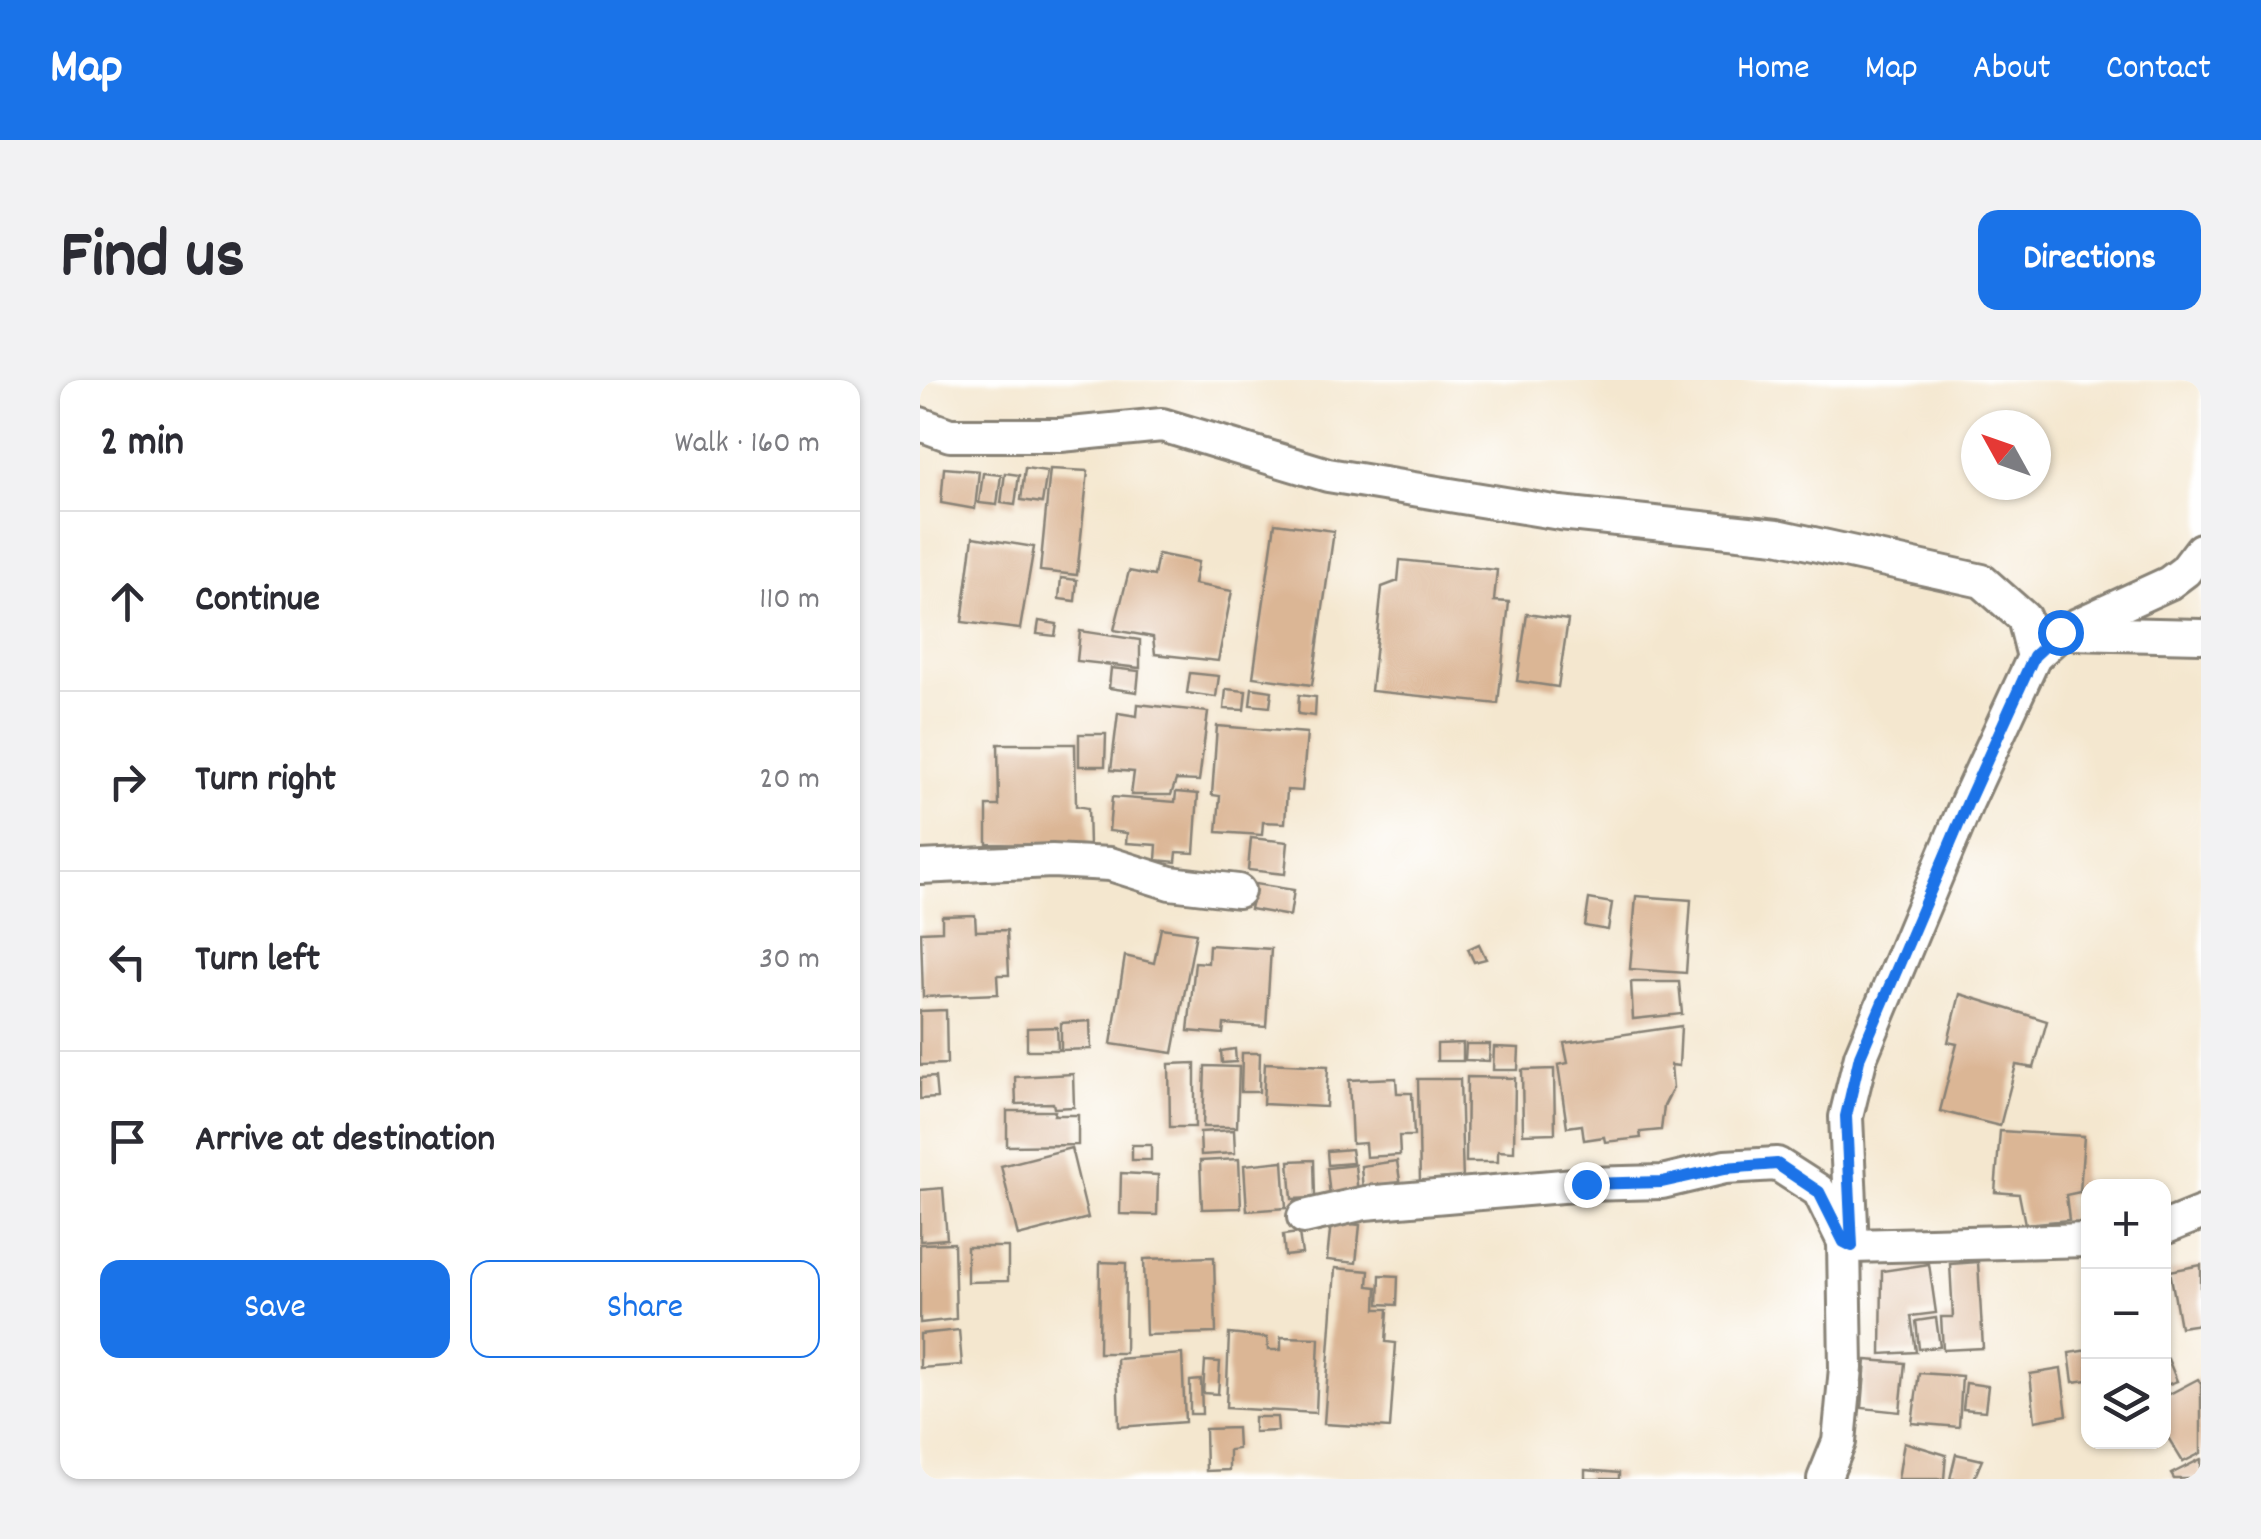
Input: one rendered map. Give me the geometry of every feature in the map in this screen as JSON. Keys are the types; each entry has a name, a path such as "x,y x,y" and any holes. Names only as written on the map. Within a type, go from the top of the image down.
{"street":[{"path":"920,424 950,435 1061,436 1162,425 1328,475 1560,513 1777,536 1982,581 2024,618 2034,656"},
{"path":"1824,1479 1839,1442 1846,1368 1846,1116 1860,1056 2034,656 2060,632 2169,583 2185,571 2201,550"},
{"path":"2060,632 2201,636"},
{"path":"920,867 1052,861 1110,864 1170,882 1238,891"},
{"path":"1304,1217 1366,1203 1586,1184 1662,1182 1725,1168 1777,1164 1819,1192 1848,1244"},
{"path":"2171,1225 2201,1213"},
{"path":"1848,1244 2081,1240"}],"building":[{"path":"944,468 979,471 975,509 941,503"},
{"path":"1025,468 1047,471 1042,503 1021,500"},
{"path":"1050,469 1088,471 1077,575 1040,571"},
{"path":"983,473 1001,475 997,505 979,503"},
{"path":"1005,473 1019,475 1015,505 1001,503"},
{"path":"1275,523 1334,531 1312,685 1253,677"},
{"path":"973,537 1034,547 1020,629 962,622"},
{"path":"1158,554 1198,562 1194,584 1232,591 1218,661 1155,654 1153,637 1114,630 1129,571 1154,576"},
{"path":"1400,560 1497,570 1494,601 1509,602 1498,704 1371,691 1382,587 1398,581"},
{"path":"1061,578 1077,580 1075,601 1059,599"},
{"path":"1527,614 1568,620 1558,687 1517,681"},
{"path":"1039,621 1057,624 1055,636 1037,634"},
{"path":"1080,631 1140,640 1140,668 1077,661"},
{"path":"1111,668 1139,671 1137,692 1109,688"},
{"path":"1190,673 1219,676 1216,697 1187,693"},
{"path":"1252,688 1272,691 1270,707 1250,705"},
{"path":"1226,689 1246,691 1244,710 1224,709"},
{"path":"1299,695 1316,697 1315,716 1298,714"},
{"path":"1138,704 1208,712 1199,781 1176,780 1171,795 1131,795 1134,772 1111,770 1118,713 1137,716"},
{"path":"1217,726 1307,733 1302,791 1287,790 1285,823 1263,822 1262,835 1217,832 1220,796 1212,795"},
{"path":"1079,734 1106,734 1105,766 1079,766"},
{"path":"998,744 1075,744 1076,806 1088,808 1089,846 987,844 987,806 999,806"},
{"path":"1176,792 1198,794 1194,853 1177,852 1176,862 1156,860 1157,845 1126,843 1127,833 1109,831 1112,797 1175,802"},
{"path":"1251,838 1288,842 1285,874 1248,870"},
{"path":"1255,884 1294,890 1290,916 1250,909"},
{"path":"1636,896 1691,900 1686,973 1630,969"},
{"path":"1589,899 1612,903 1608,930 1585,926"},
{"path":"975,915 976,931 1007,930 1009,975 997,975 998,994 923,997 921,932 942,931 942,916"},
{"path":"1161,928 1196,933 1173,1053 1111,1044 1125,956 1154,963"},
{"path":"1479,944 1486,959 1474,962 1468,949"},
{"path":"1209,945 1271,949 1266,1027 1224,1024 1223,1034 1188,1031 1195,962 1208,963"},
{"path":"1631,982 1679,982 1682,1014 1633,1019"},
{"path":"1960,994 2047,1021 2034,1068 2016,1065 2000,1126 1940,1111 1957,1044 1948,1042"},
{"path":"946,1010 947,1064 920,1065 920,1011"},
{"path":"1090,1021 1091,1049 1061,1050 1061,1023"},
{"path":"1681,1026 1679,1066 1671,1065 1673,1088 1664,1106 1661,1130 1640,1132 1641,1138 1605,1142 1604,1137 1584,1140 1582,1125 1567,1127 1558,1065 1568,1063 1564,1043"},
{"path":"1057,1027 1058,1050 1027,1050 1027,1028"},
{"path":"1463,1043 1463,1061 1437,1061 1437,1044"},
{"path":"1466,1044 1490,1044 1489,1061 1465,1060"},
{"path":"1494,1047 1519,1048 1518,1070 1493,1070"},
{"path":"1235,1049 1236,1062 1222,1063 1221,1051"},
{"path":"1242,1053 1260,1053 1259,1092 1241,1092"},
{"path":"1195,1063 1195,1127 1170,1127 1169,1064"},
{"path":"1265,1063 1328,1066 1326,1107 1263,1104"},
{"path":"1205,1066 1239,1067 1237,1127 1203,1127"},
{"path":"1554,1069 1555,1133 1523,1134 1522,1070"},
{"path":"1073,1074 1074,1107 1016,1104 1015,1077"},
{"path":"935,1077 937,1098 920,1099 920,1078"},
{"path":"1467,1077 1515,1078 1514,1152 1498,1151 1498,1162 1466,1162"},
{"path":"1396,1078 1397,1093 1412,1093 1414,1136 1399,1136 1400,1155 1366,1157 1365,1143 1352,1144 1349,1080"},
{"path":"1418,1079 1460,1079 1463,1182 1420,1183"},
{"path":"1007,1111 1078,1115 1078,1145 1007,1146"},
{"path":"1234,1130 1235,1153 1201,1155 1200,1132"},
{"path":"2000,1131 2084,1136 2080,1192 2066,1195 2069,1220 2025,1224 2019,1194 1995,1192"},
{"path":"1132,1145 1151,1145 1151,1160 1132,1160"},
{"path":"1071,1148 1088,1218 1018,1236 1001,1166"},
{"path":"1351,1149 1353,1163 1328,1165 1327,1151"},
{"path":"1239,1159 1241,1208 1202,1209 1200,1161"},
{"path":"1314,1160 1315,1198 1292,1199 1289,1161"},
{"path":"1283,1161 1286,1208 1247,1211 1244,1165"},
{"path":"1397,1161 1401,1187 1363,1191 1361,1166"},
{"path":"1355,1165 1358,1194 1330,1197 1327,1168"},
{"path":"1121,1173 1158,1175 1157,1215 1120,1214"},
{"path":"943,1188 947,1239 920,1241 920,1190"},
{"path":"1331,1222 1360,1225 1356,1263 1327,1260"},
{"path":"1299,1233 1302,1254 1285,1256 1283,1235"},
{"path":"954,1243 956,1319 920,1323 920,1244"},
{"path":"967,1247 1008,1247 1008,1281 967,1282"},
{"path":"1214,1257 1216,1333 1146,1335 1144,1259"},
{"path":"1100,1262 1126,1263 1125,1353 1099,1353"},
{"path":"1978,1262 1983,1348 1943,1350 1941,1317 1953,1317 1950,1264"},
{"path":"1929,1264 1936,1313 1911,1316 1916,1352 1881,1354 1882,1271"},
{"path":"2201,1265 2201,1324 2180,1327 2171,1271"},
{"path":"1335,1268 1369,1271 1368,1286 1377,1287 1376,1309 1388,1309 1386,1342 1396,1343 1390,1428 1324,1424"},
{"path":"1380,1275 1398,1276 1397,1305 1379,1304"},
{"path":"1936,1318 1940,1347 1919,1349 1916,1321"},
{"path":"959,1330 962,1365 920,1368 920,1334"},
{"path":"1229,1334 1267,1338 1268,1350 1281,1350 1281,1337 1319,1338 1316,1413 1226,1408"},
{"path":"2081,1351 2081,1381 2073,1382 2069,1353"},
{"path":"1182,1354 1185,1422 1119,1427 1117,1359"},
{"path":"1866,1360 1905,1363 1900,1412 1862,1408"},
{"path":"1205,1361 1220,1362 1218,1394 1203,1393"},
{"path":"2061,1369 2067,1415 2035,1421 2030,1374"},
{"path":"1919,1373 1962,1376 1959,1427 1912,1423"},
{"path":"2198,1379 2201,1383 2201,1453 2183,1462 2171,1442 2171,1393"},
{"path":"1201,1380 1202,1414 1190,1414 1190,1381"},
{"path":"1966,1383 1988,1386 1985,1411 1963,1409"},
{"path":"1254,1417 1277,1417 1278,1431 1254,1432"},
{"path":"1237,1428 1238,1449 1229,1450 1229,1470 1206,1471 1205,1429"},
{"path":"1904,1442 1946,1455 1944,1479 1898,1479"},
{"path":"1956,1454 1982,1460 1974,1479 1950,1479"},
{"path":"2201,1459 2201,1479 2174,1479 2171,1474"},
{"path":"1585,1470 1619,1473 1619,1479 1585,1479"}],"route":[{"path":"1586,1184 1662,1182 1725,1168 1777,1164 1819,1192 1844,1242 1852,1246 1846,1116 1860,1056 2034,656 2060,632"}]}
